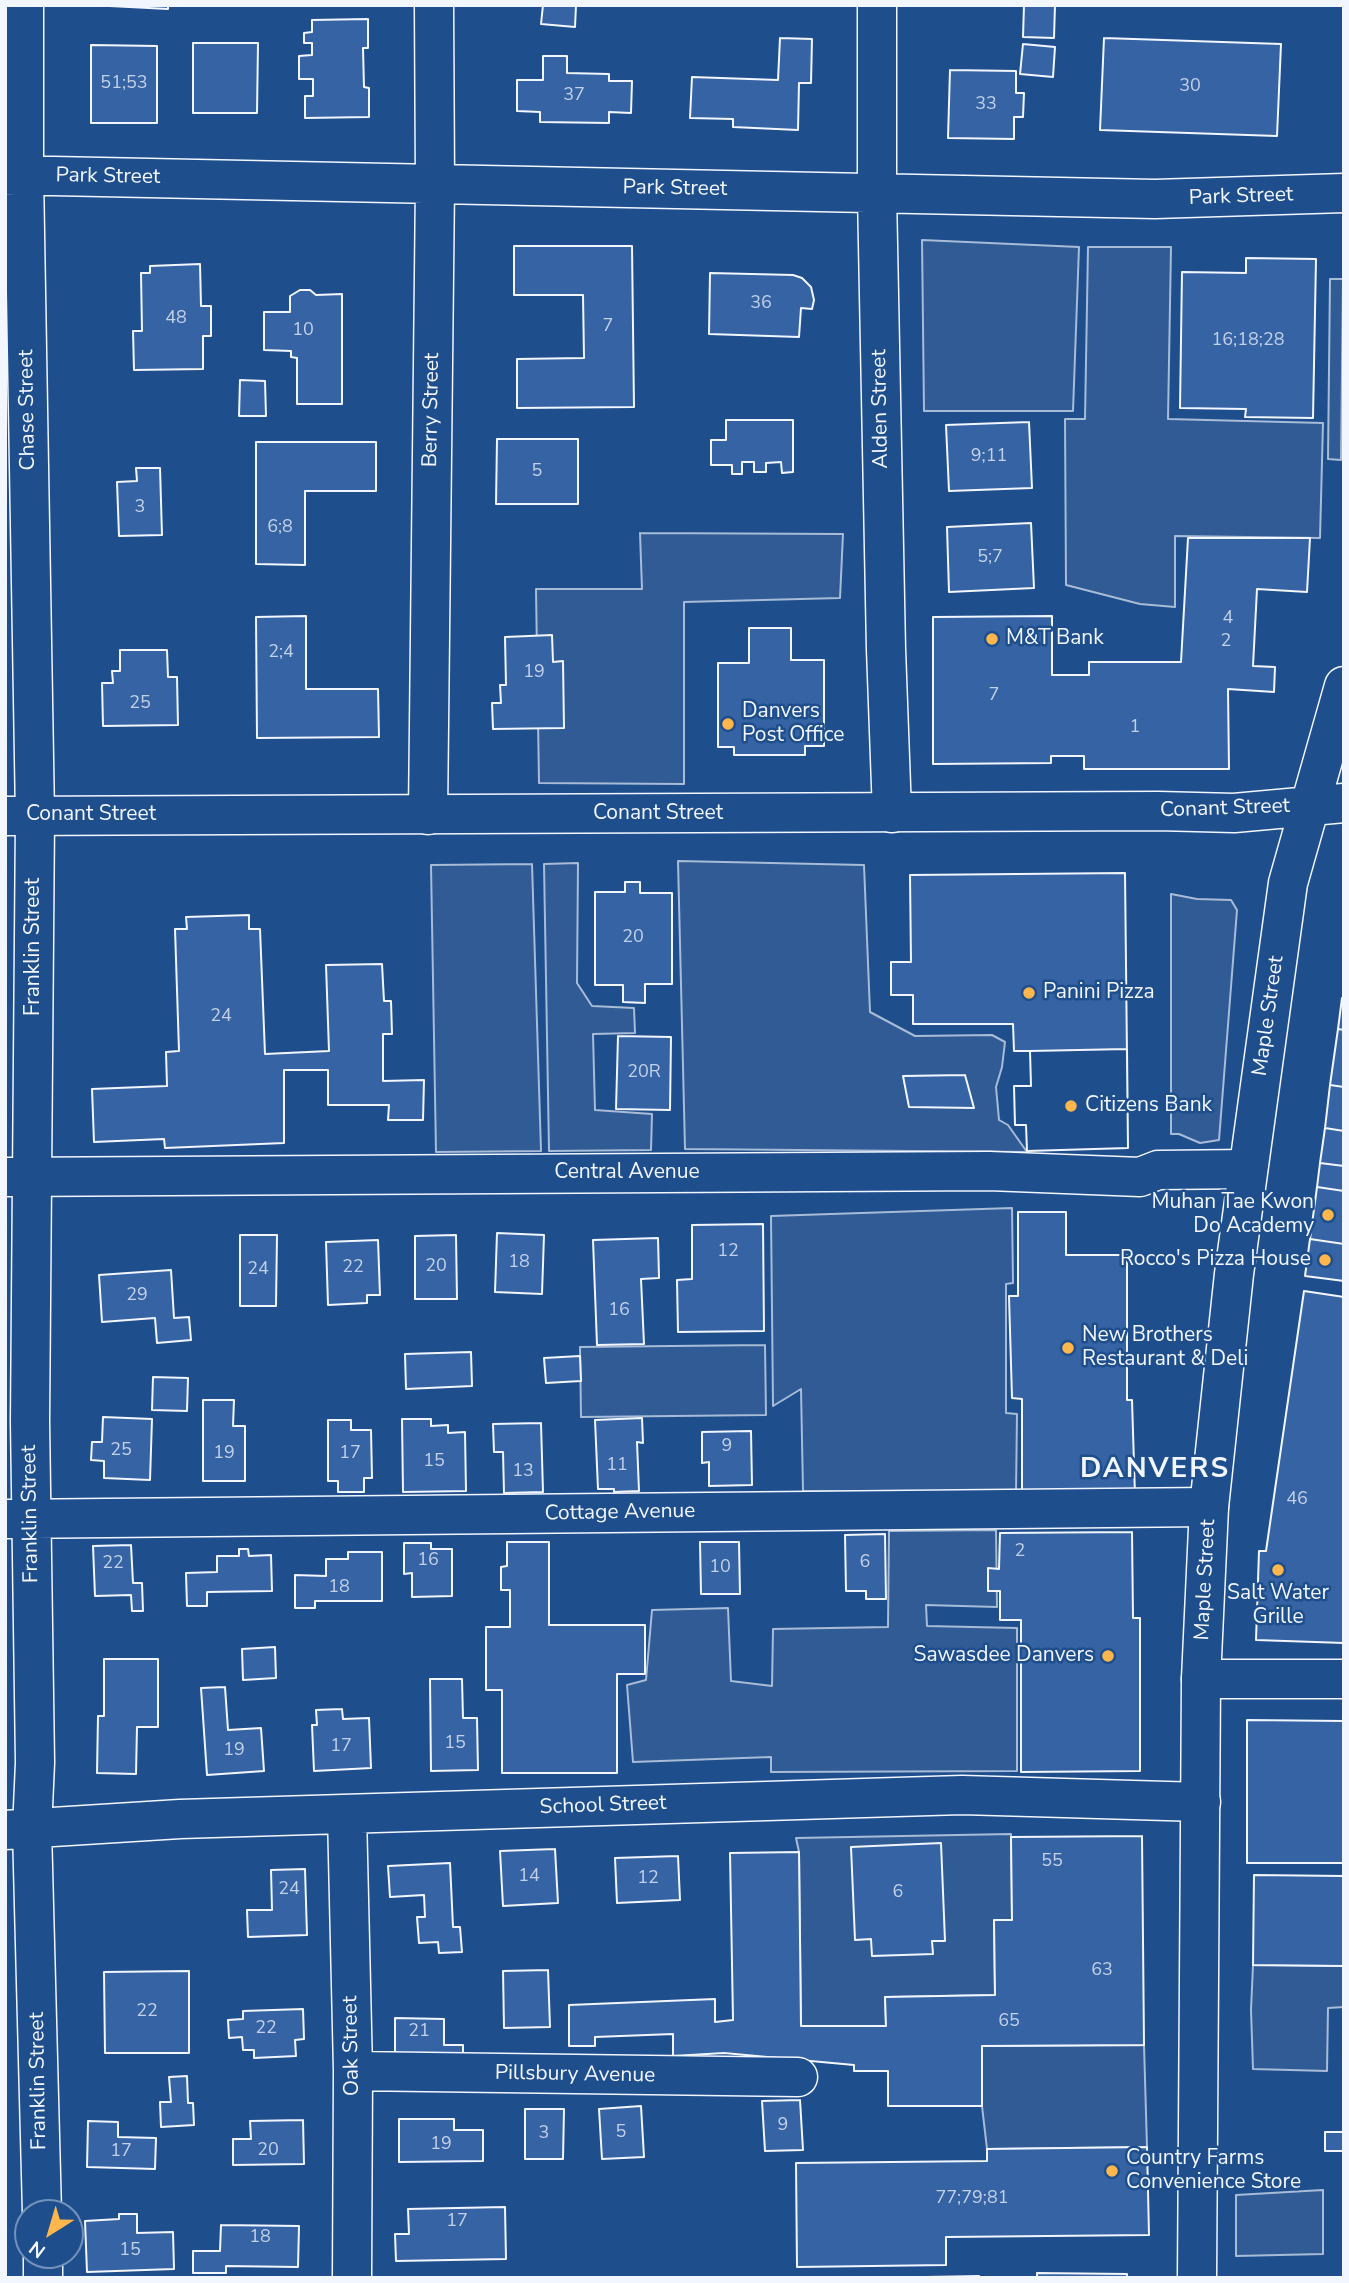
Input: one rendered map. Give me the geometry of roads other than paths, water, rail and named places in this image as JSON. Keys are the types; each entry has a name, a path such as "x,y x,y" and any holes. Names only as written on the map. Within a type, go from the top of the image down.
{"street":[{"name":"Chase Street","path":"20,816 15,175 24,5"},
{"name":"Berry Street","path":"428,815 435,184 434,5"},
{"name":"Alden Street","path":"877,5 877,194 892,813"},
{"name":"Park Street","path":"15,175 1155,200 1344,194"},
{"name":"Maple Street","path":"1197,2278 1201,1679 1209,1507 1225,1348 1288,883 1327,804 1344,687"},
{"name":"Conant Street","path":"20,816 1234,813 1327,804"},
{"name":"Franklin Street","path":"20,816 19,1177 30,1421 18,1519 35,1763 19,1829 41,2199"},
{"name":"Central Avenue","path":"19,1177 976,1171 1140,1177 1158,1170 1248,1169"},
{"name":"Cottage Avenue","path":"18,1519 1209,1507"},
{"path":"1201,1679 1344,1679"},
{"name":"School Street","path":"19,1829 180,1819 962,1795 1201,1802"},
{"name":"Oak Street","path":"347,1814 353,2071 352,2278"},
{"name":"Pillsbury Avenue","path":"353,2071 798,2077"}],"place":[{"name":"M&T Bank","path":"992,639"},
{"name":"Danvers Post Office","path":"728,724"},
{"name":"Panini Pizza","path":"1029,993"},
{"name":"Citizens Bank","path":"1071,1106"},
{"name":"Muhan Tae Kwon Do Academy","path":"1328,1215"},
{"name":"Rocco's Pizza House","path":"1325,1260"},
{"name":"New Brothers Restaurant & Deli","path":"1068,1348"},
{"name":"Salt Water Grille","path":"1278,1570"},
{"name":"Sawasdee Danvers","path":"1108,1656"},
{"name":"Country Farms Convenience Store","path":"1112,2171"}],"district":[{"name":"DANVERS","path":"1155,1470"}]}
